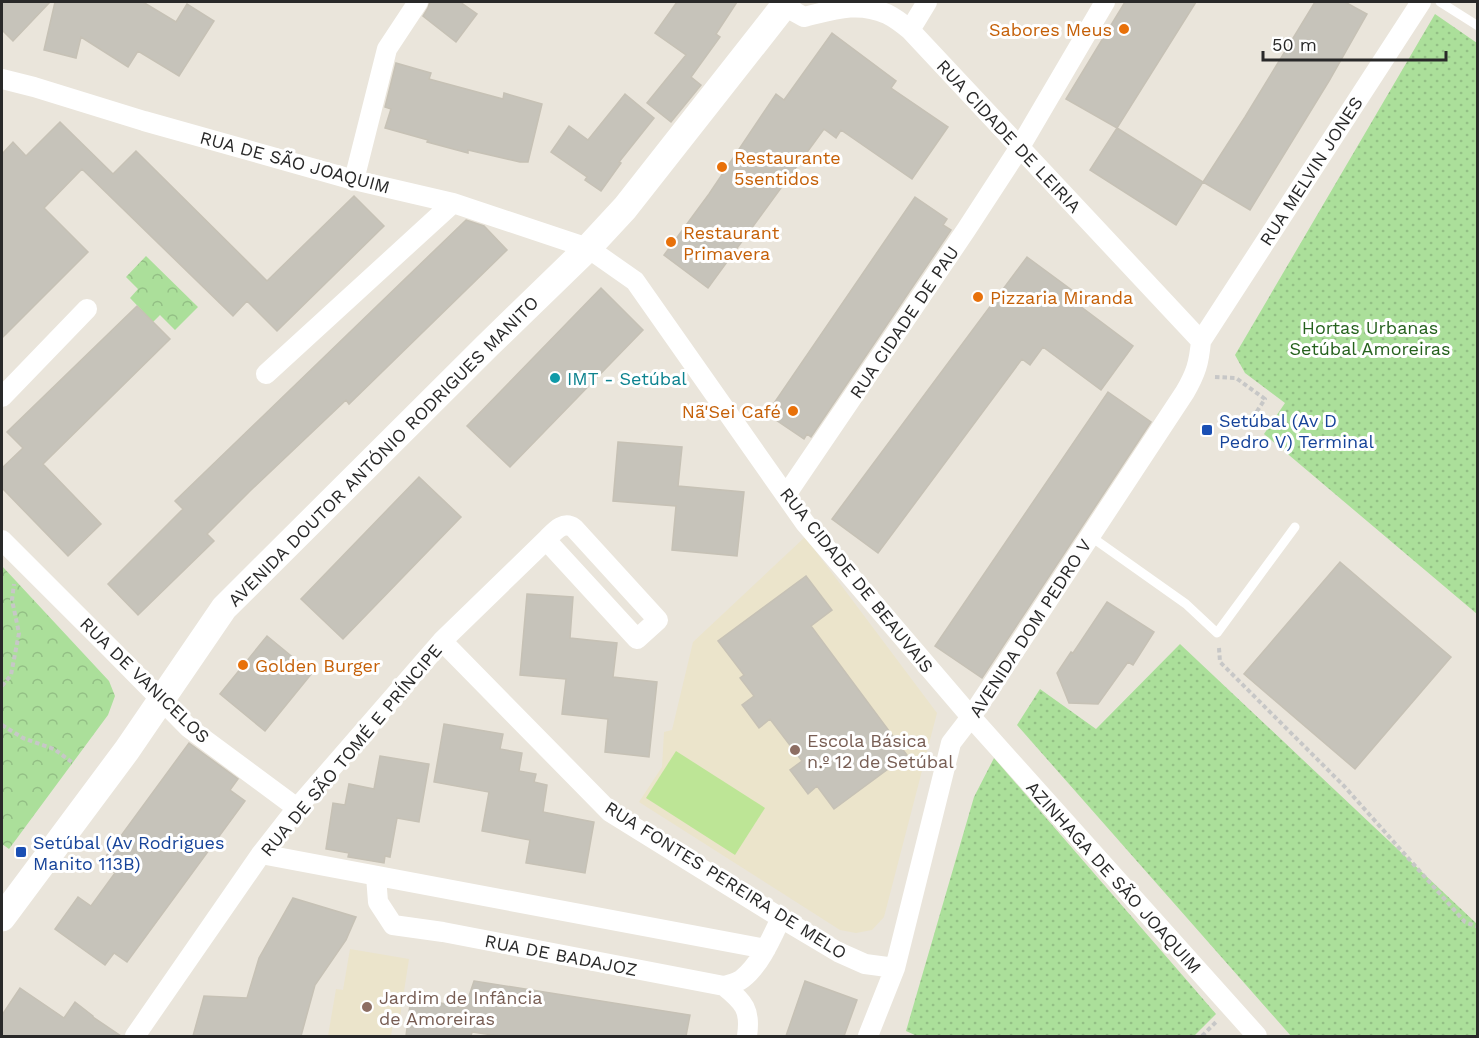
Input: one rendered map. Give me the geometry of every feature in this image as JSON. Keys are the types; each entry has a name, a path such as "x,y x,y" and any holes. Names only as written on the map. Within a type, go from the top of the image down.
{"street":[{"path":"354,180 387,49 418,2"},
{"path":"910,30 927,2"},
{"name":"RUA CIDADE DE PAU","path":"786,495 1020,147 1106,2"},
{"name":"RUA MELVIN JONES","path":"1201,341 1421,2"},
{"name":"RUA CIDADE DE LEIRIA","path":"786,4 804,17 845,8 868,7 889,15 910,30 1201,341"},
{"name":"AVENIDA DOUTOR ANTÓNIO RODRIGUES MANITO","path":"2,918 127,750 224,608 588,248 625,208 786,4"},
{"name":"RUA DE SÃO JOAQUIM","path":"2,80 34,87 144,122 354,180 453,203 588,248"},
{"path":"266,374 453,203"},
{"name":"RUA CIDADE DE BEAUVAIS","path":"588,248 635,281 805,523 971,717"},
{"path":"2,397 87,309"},
{"name":"AVENIDA DOM PEDRO V","path":"868,1036 895,968 951,743 971,717 1193,378 1199,360 1201,341"},
{"name":"RUA DE SÃO TOMÉ E PRÍNCIPE","path":"135,1036 261,855 297,808 442,641 557,529 564,525 574,528 658,620 637,639 546,540"},
{"name":"RUA DE VANICELOS","path":"2,540 189,728 297,808"},
{"name":"RUA FONTES PEREIRA DE MELO","path":"442,641 610,812 838,952 872,966 895,968"},
{"name":"AZINHAGA DE SÃO JOAQUIM","path":"971,717 1257,1036"},
{"path":"261,855 766,949"},
{"name":"RUA DE BADAJOZ","path":"376,876 378,902 393,925 443,932 724,986"},
{"path":"724,986 741,981 766,949 781,918"},
{"path":"724,986 738,998 746,1009 749,1024 747,1036"}],"lane":[{"path":"1440,2 1478,26"},
{"path":"1090,536 1186,604 1217,633 1295,527"}],"path":[{"path":"1193,378 1223,376 1236,378 1265,399 1252,419"},
{"path":"2,686 11,675 19,633 12,600 18,556"},
{"path":"1217,633 1220,662 1344,786 1465,922 1478,927"},
{"path":"2,725 22,738 54,749 73,763"}],"shaded area":[{"name":"Escola Básica n.º 12 de Setúbal","path":"805,537 937,713 884,917 872,930 856,933 840,930 639,802 662,767 664,732 672,730 693,642"},
{"name":"Jardim de Infância de Amoreiras","path":"350,949 409,959 399,1024 393,1024 391,1036 328,1036 336,989 343,990"}],"green space":[{"name":"Hortas Urbanas Setúbal Amoreiras","path":"1435,14 1477,43 1477,614 1264,434 1285,403 1245,373 1235,355"},
{"path":"146,256 198,307 175,330 160,315 153,322 130,298 138,289 126,277"},
{"path":"2,566 109,681 115,696 108,715 9,849 2,844"},
{"path":"1180,644 1477,924 1477,1036 1291,1036 1017,725 1040,689 1096,729"},
{"path":"676,751 765,808 735,855 646,798"},
{"path":"994,758 1216,1014 1194,1036 917,1036 906,1031 974,797"}],"building":[{"path":"2,2 50,2 13,41 2,30"},
{"path":"55,2 143,2 176,22 187,4 214,21 179,76 138,51 128,67 81,37 76,58 44,50"},
{"path":"430,2 460,2 477,14 456,42 423,16"},
{"path":"677,2 737,2 716,34 720,37 691,77 701,85 671,122 647,103 686,55 655,33"},
{"path":"1125,2 1196,2 1117,128 1066,99"},
{"path":"1315,2 1345,2 1367,14 1250,210 1203,182"},
{"path":"832,33 896,81 891,88 948,127 912,179 841,130 836,138 824,129 708,288 664,255 709,194 776,94 784,100"},
{"path":"396,63 431,73 429,79 503,99 504,93 542,104 528,162 468,150 468,153 385,128 391,109 385,107"},
{"path":"625,94 654,118 619,162 621,163 601,191 585,180 587,177 551,152 569,126 588,140"},
{"path":"60,122 113,174 136,151 267,281 354,196 384,226 277,331 247,301 233,316 82,169 44,208 88,252 2,338 2,154 13,142 26,156"},
{"path":"1117,128 1203,182 1176,225 1090,170"},
{"path":"915,197 947,219 943,225 951,230 811,437 807,434 804,439 773,418 776,413 770,409"},
{"path":"466,220 484,226 507,250 349,404 346,400 250,491 207,534 214,541 138,615 108,584 183,509 175,501"},
{"path":"1027,257 1081,297 1076,303 1133,346 1101,390 1043,347 1030,365 1022,359 878,553 832,519"},
{"name":"IMT - Setúbal","path":"601,288 643,330 510,467 467,426"},
{"path":"137,306 170,339 43,464 101,524 68,556 2,488 2,468 23,448 7,432"},
{"path":"1108,392 1151,422 982,678 935,646"},
{"path":"618,442 682,447 678,486 744,492 737,556 672,550 676,506 613,501"},
{"path":"419,477 461,517 343,639 301,599"},
{"path":"1340,562 1451,657 1355,769 1244,674"},
{"path":"806,576 832,610 811,626 907,755 834,809 817,786 808,794 790,770 802,761 770,719 759,728 742,705 754,696 740,678 744,675 718,641"},
{"path":"527,594 573,597 570,638 617,643 613,677 657,682 649,757 605,752 608,719 562,714 566,679 520,675"},
{"path":"1107,602 1154,632 1133,665 1128,662 1098,704 1069,703 1057,673"},
{"path":"267,636 312,673 265,731 220,694"},
{"path":"444,724 503,734 500,749 522,753 519,771 536,774 534,782 547,785 543,812 594,822 585,873 526,863 530,840 482,831 489,792 434,782"},
{"path":"189,743 238,779 230,790 245,801 127,962 114,953 105,965 55,929 78,897 91,906 115,873 101,863"},
{"path":"380,756 429,764 419,822 397,818 390,857 385,856 384,863 348,857 349,853 326,849 333,803 345,805 349,784 374,789"},
{"path":"293,898 356,917 346,940 315,985 301,1036 193,1036 204,996 247,998 259,958"},
{"path":"474,981 690,1015 686,1036 500,1036 472,1032 471,1036 406,1036 411,997 465,1008"},
{"path":"805,981 857,1000 844,1036 786,1036"},
{"path":"20,988 64,1018 75,1002 121,1036 2,1036 2,1015"}],"place":[{"name":"Sabores Meus","path":"1124,29"},
{"name":"Restaurante 5sentidos","path":"722,167"},
{"name":"Restaurant Primavera","path":"671,242"},
{"name":"Pizzaria Miranda","path":"978,297"},
{"name":"IMT - Setúbal","path":"555,378"},
{"name":"Nã'Sei Café","path":"793,411"},
{"name":"Setúbal (Av D Pedro V) Terminal","path":"1207,430"},
{"name":"Golden Burger","path":"243,665"},
{"name":"Escola Básica n.º 12 de Setúbal","path":"795,750"},
{"name":"Setúbal (Av Rodrigues Manito 113B)","path":"21,852"},
{"name":"Jardim de Infância de Amoreiras","path":"367,1007"}]}
